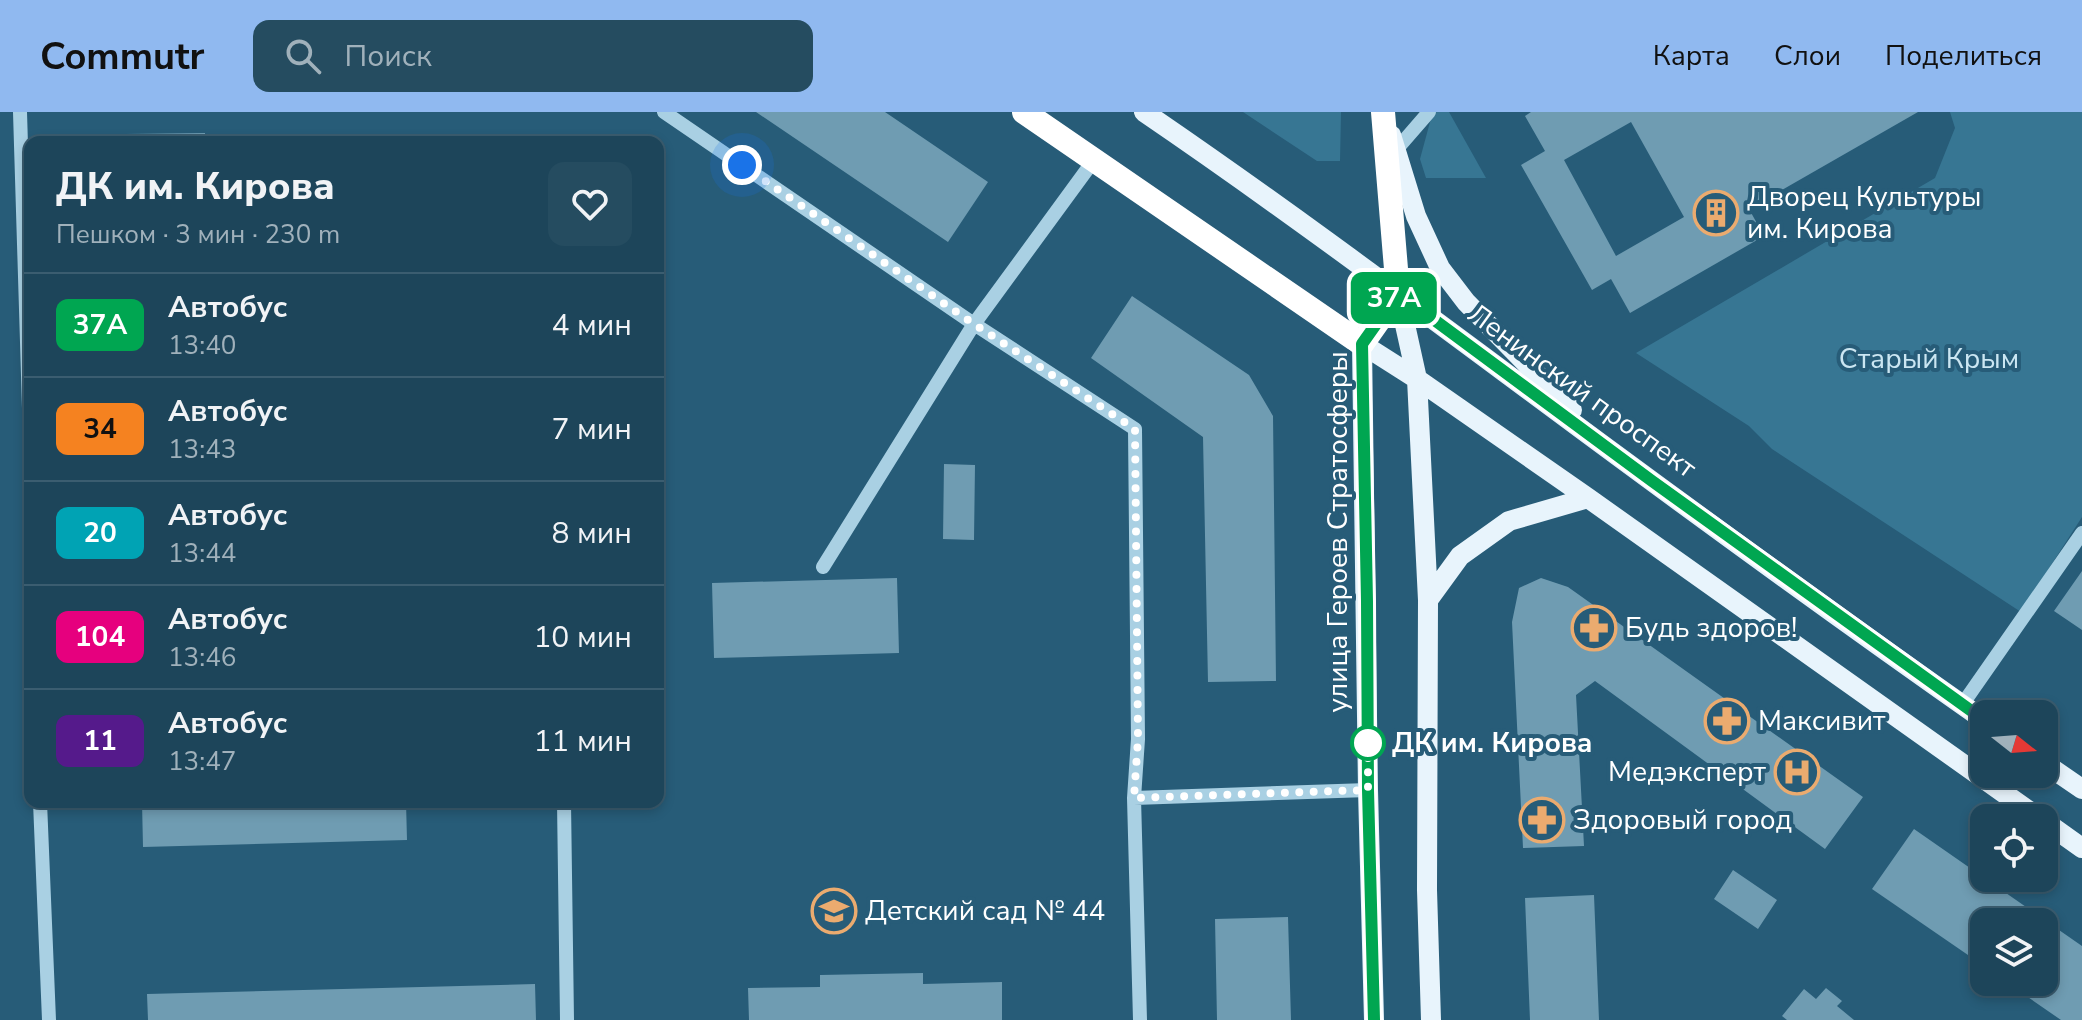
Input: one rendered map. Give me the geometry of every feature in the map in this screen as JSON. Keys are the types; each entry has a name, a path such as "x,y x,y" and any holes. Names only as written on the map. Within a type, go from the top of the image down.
{"highway":[{"path":"1024,112 1362,344"},
{"path":"1384,112 1398,293"},
{"name":"улица Героев Стратосферы","path":"1362,344 1398,293"}],"main road":[{"name":"Ленинский проспект","path":"1144,112 1398,293 1617,456 1970,710"},
{"path":"1384,112 1416,216 1440,268 1466,302 1617,456"},
{"path":"1398,293 1417,379 1428,600 1427,890 1431,1020"},
{"path":"1362,344 1588,498 2019,804"},
{"name":"улица Героев Стратосферы","path":"1362,344 1374,1020"},
{"path":"1428,600 1460,556 1509,521 1588,498"},
{"path":"2058,773 2082,789"},
{"path":"2058,831 2082,848"}],"street":[{"path":"20,112 24,244"},
{"path":"664,112 974,324 1135,429 1138,739 1134,798 1140,1020"},
{"path":"1396,150 1429,112"},
{"path":"823,567 974,324 1094,160"},
{"path":"1962,705 2082,533"},
{"path":"1134,798 1368,790"},
{"path":"40,808 49,1020"},
{"path":"564,808 567,1020"}],"green space":[{"path":"1243,112 1341,112 1340,161 1317,161"},
{"path":"1435,112 1449,112 1486,178 1426,178 1420,159"},
{"name":"Старый Крым","path":"1950,112 2082,112 2082,517 2021,612 1772,449 1749,426 1636,353 1935,178 1955,128"}],"building":[{"path":"756,112 885,112 988,182 948,242"},
{"name":"Дворец Культуры им. Кирова","path":"1531,112 1918,112 1749,209 1764,236 1630,313 1611,279 1592,290 1521,165 1545,151 1525,116","holes":["1631,122 1684,217 1616,256 1564,160"]},
{"path":"205,133 205,136 126,136"},
{"path":"1132,296 1249,375 1273,416 1276,681 1208,682 1203,437 1091,358"},
{"path":"944,464 975,465 974,540 943,539"},
{"path":"2082,571 2082,630 2054,611"},
{"path":"897,578 899,653 714,658 712,583"},
{"path":"1541,578 1568,587 1863,797 1825,849 1595,681 1576,695 1584,846 1523,848 1512,622 1519,588"},
{"path":"142,808 406,808 407,840 143,847"},
{"path":"1914,829 1970,868 1970,892 2004,892 2027,908 1970,908 1970,956 1872,889"},
{"path":"1733,870 1777,900 1758,929 1714,899"},
{"path":"1594,895 1599,1020 1530,1020 1525,898"},
{"path":"1288,917 1291,1020 1217,1020 1215,919"},
{"path":"2058,929 2082,946 2082,1020 2061,1020 2026,996 2058,996"},
{"path":"923,973 923,984 1002,982 1002,1020 749,1020 748,988 820,987 820,975"},
{"path":"535,984 536,1020 148,1020 147,994"},
{"path":"1826,988 1842,1001 1837,1006 1854,1020 1787,1020 1782,1016 1804,989 1816,999"}],"bus line":[{"name":"37А","path":"1374,1020 1362,344 1398,293 1970,710"}],"place":[{"name":"Дворец Культуры им. Кирова","path":"1716,213"},
{"name":"Будь здоров!","path":"1594,628"},
{"name":"Максивит","path":"1727,721"},
{"name":"ДК им. Кирова","path":"1368,743"},
{"name":"Медэксперт","path":"1797,772"},
{"name":"Здоровый город","path":"1542,820"},
{"name":"Детский сад № 44","path":"834,911"}],"route":[{"path":"742,165 974,324 1135,429 1138,739 1134,798 1368,790 1368,743"}]}
